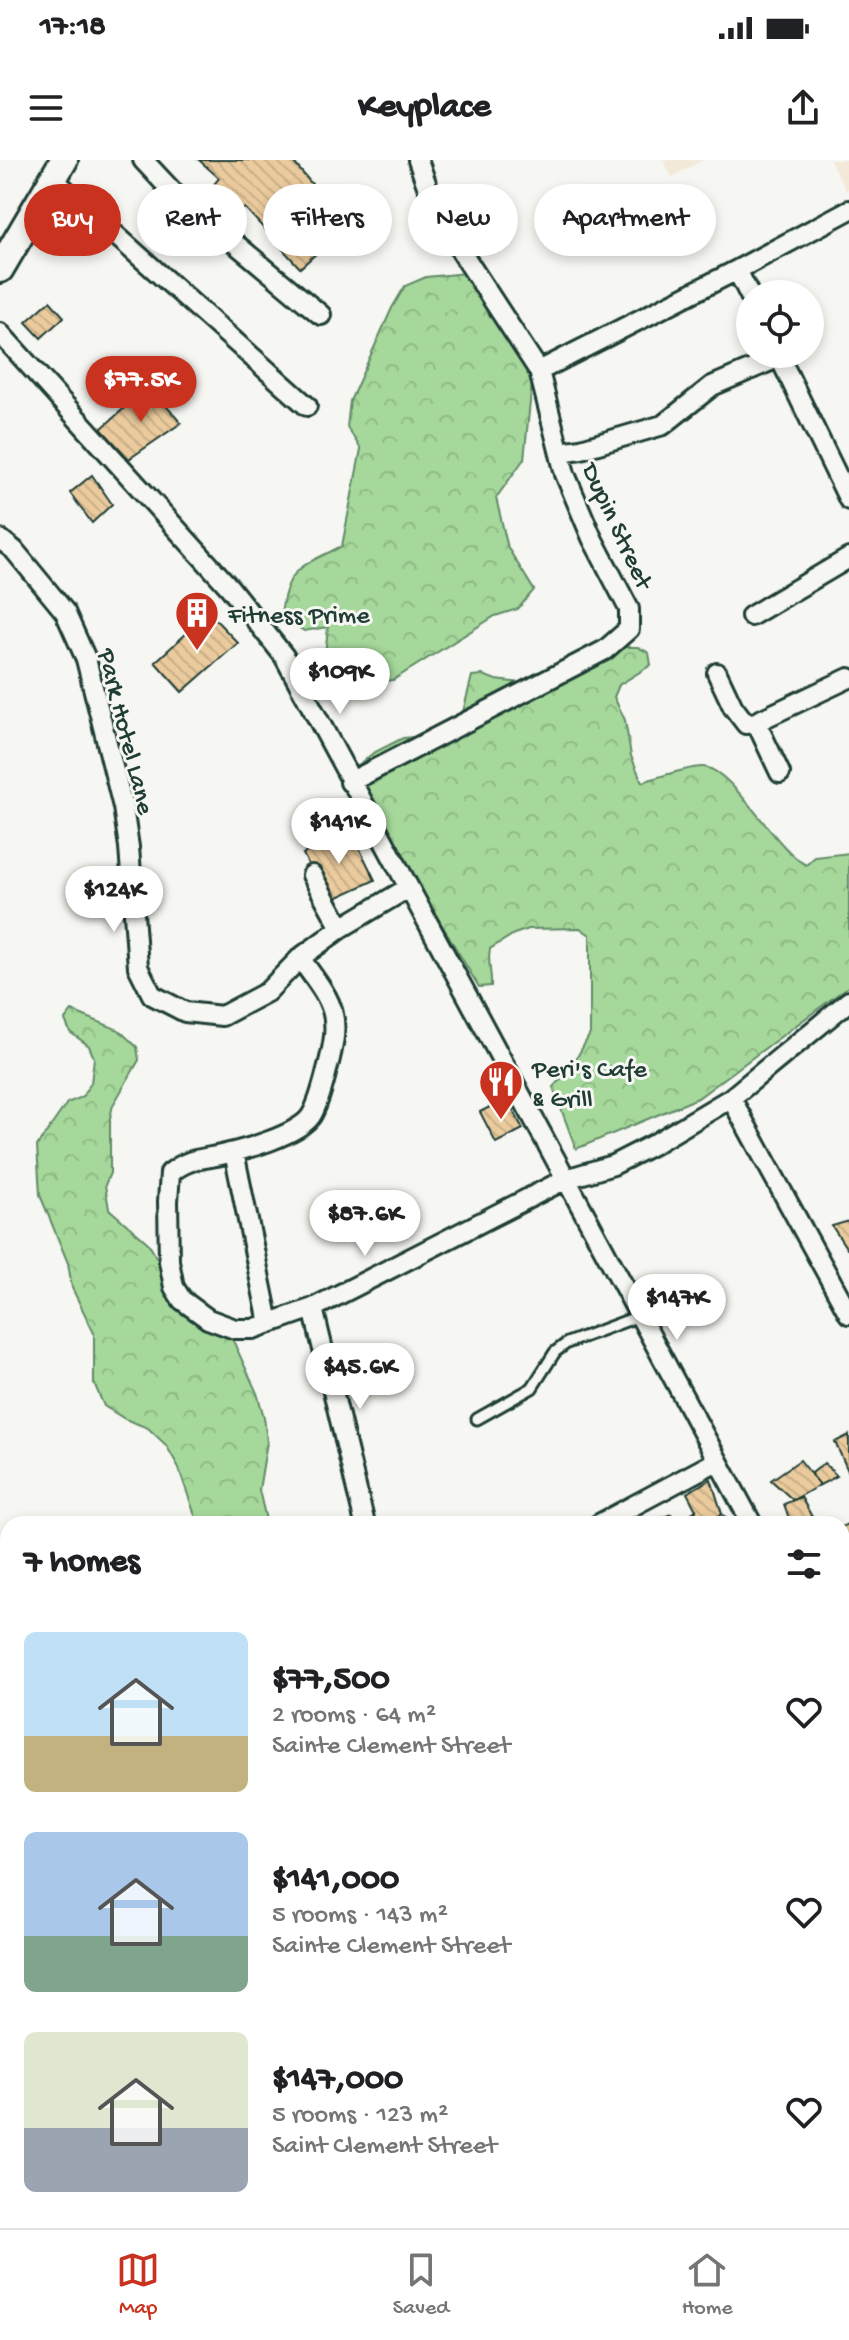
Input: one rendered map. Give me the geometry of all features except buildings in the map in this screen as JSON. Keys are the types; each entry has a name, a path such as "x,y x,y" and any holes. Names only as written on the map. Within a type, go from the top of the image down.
{"street":[{"path":"143,160 172,191 321,315"},
{"name":"Dupin Street","path":"350,782 605,650 629,629 629,609 592,538 565,474 539,371 455,242 427,186 418,160"},
{"path":"0,269 59,169 307,406"},
{"path":"539,371 849,210"},
{"path":"737,270 742,280"},
{"path":"0,333 259,621 301,685 350,782 748,1516"},
{"path":"560,452 581,449 663,425 712,386 752,368"},
{"path":"785,368 849,500"},
{"name":"Park Hotel Lane","path":"0,539 14,550 65,612 86,659 123,807 138,967 152,995 185,1012 222,1016 267,992 300,958 341,928 408,888"},
{"path":"751,616 849,558"},
{"path":"717,673 733,707 746,724 849,678"},
{"path":"756,722 780,773"},
{"path":"312,875 341,928"},
{"path":"300,958 324,992 335,1015 336,1040 322,1091 310,1118 297,1128 234,1152 185,1162 170,1173 169,1261 174,1287 182,1300 208,1319 235,1329 253,1329 313,1308 566,1179 613,1165 654,1144 731,1098 849,1001"},
{"path":"731,1098 849,1314"},
{"path":"234,1152 269,1323"},
{"path":"313,1308 363,1516"},
{"path":"614,1516 717,1461"}],"lane":[{"path":"477,1419 532,1388 555,1352 567,1343 639,1316"}],"shaded area":[{"path":"663,160 703,160 672,177"},
{"path":"830,160 849,160 849,188 846,190"}],"green space":[{"path":"466,273 515,335 532,383 524,459 496,498 508,548 534,590 518,609 495,616 393,680 345,685 323,674 328,627 304,631 281,616 283,599 292,577 299,570 342,546 361,449 347,427 350,401 392,308 405,286 426,277"},
{"path":"611,647 638,647 649,653 651,665 619,685 614,697 625,720 631,756 642,782 697,767 715,771 741,795 794,857 806,865 815,857 849,853 849,986 698,1098 576,1149 553,1087 571,1068 590,1034 590,935 580,928 529,929 514,934 490,949 491,986 479,987 350,772 373,753 403,738 424,736 463,712 472,676 483,675 522,683"},
{"path":"72,1011 119,1030 137,1047 139,1060 113,1105 110,1118 110,1173 105,1185 109,1209 148,1243 168,1277 186,1286 231,1336 257,1393 264,1417 267,1442 259,1490 265,1516 195,1516 178,1466 166,1445 148,1428 104,1406 94,1383 94,1333 72,1288 68,1263 40,1195 37,1146 67,1103 82,1097 91,1083 94,1058 89,1046 70,1032 65,1020"}],"place":[{"name":"Fitness Prime","path":"197,652"},
{"name":"Peri's Cafe & Grill","path":"501,1121"}]}
